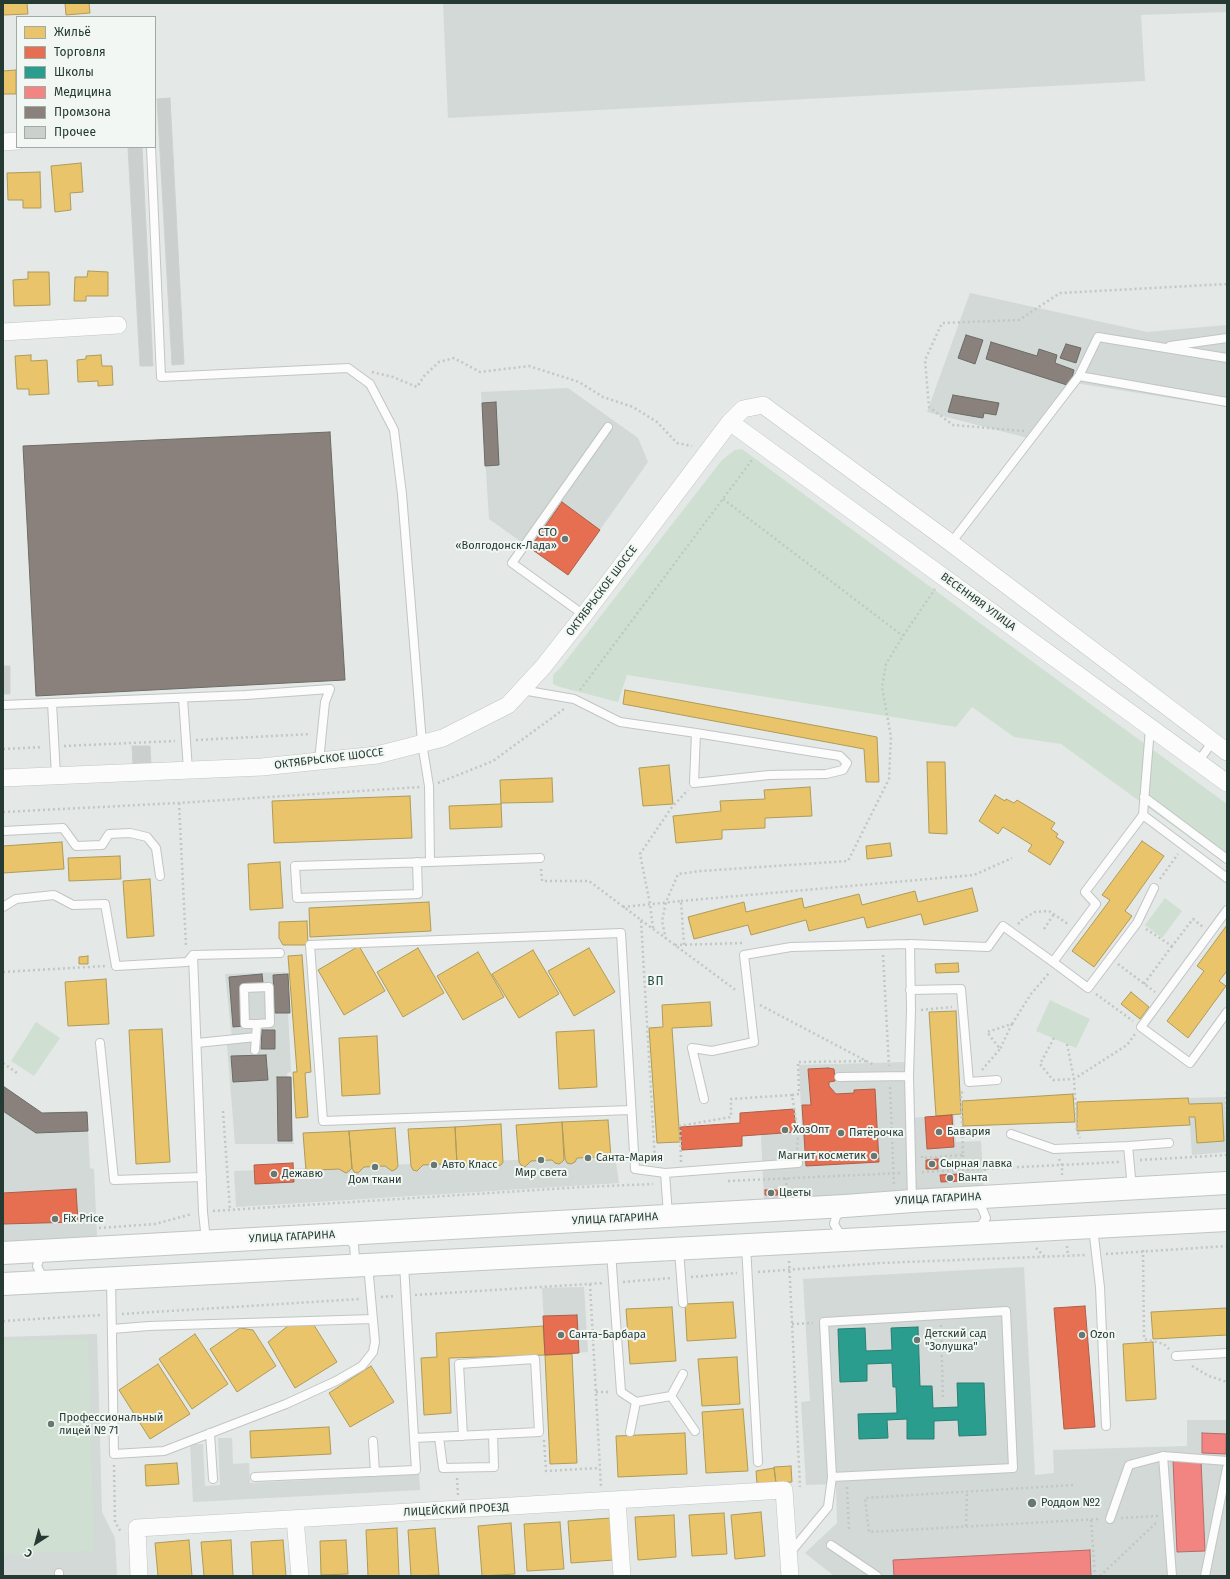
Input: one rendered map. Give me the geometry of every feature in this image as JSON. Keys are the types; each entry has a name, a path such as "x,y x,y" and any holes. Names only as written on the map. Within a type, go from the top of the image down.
{"street":[{"path":"3,142 16,141"},
{"path":"3,332 118,325"},
{"name":"ОКТЯБРЬСКОЕ ШОССЕ","path":"3,778 262,767 376,755 443,738 508,705 543,667 708,450 730,422 743,409 763,405 951,543"},
{"name":"ВЕСЕННЯЯ УЛИЦА","path":"730,422 1227,783"},
{"path":"951,543 1227,752"},
{"name":"УЛИЦА ГАГАРИНА","path":"3,1253 1227,1183"},
{"path":"3,1284 1227,1220"},
{"path":"790,1576 792,1490"},
{"name":"ЛИЦЕЙСКИЙ ПРОЕЗД","path":"139,1576 137,1528 792,1490"},
{"path":"610,1501 622,1576"},
{"path":"295,1519 300,1576"}],"lane":[{"path":"151,148 161,377 348,368 370,384 394,430 402,494 422,743 429,786 430,862"},
{"path":"951,543 1080,376 1098,337 1227,358"},
{"path":"1162,347 1227,338"},
{"path":"1080,376 1227,402"},
{"path":"584,615 512,563 608,427"},
{"path":"3,705 183,698 330,689 325,702 319,761"},
{"path":"522,690 574,699 620,722 696,733 840,756 847,763 843,770 826,774 769,775 694,783 696,733"},
{"path":"183,698 188,770"},
{"path":"52,703 56,776"},
{"path":"1056,964 1077,930 1096,904 1085,892 1142,815 1150,727"},
{"path":"1198,762 1213,741"},
{"path":"1144,797 1227,859"},
{"path":"1142,815 1227,878"},
{"path":"3,830 63,828 76,846 102,846 109,834 130,833 147,837 156,848 160,876"},
{"path":"417,862 418,894 297,898 295,866 417,862 430,862 540,858"},
{"path":"704,1099 692,1048 712,1051 754,1042 744,955 791,947 882,944 988,947 1003,926 1088,988 1137,923 1154,888"},
{"path":"3,907 16,899 54,895 73,905 105,904 116,966 190,958 280,953"},
{"path":"1227,910 1141,1027 1190,1064 1227,1012"},
{"path":"631,1110 323,1121 310,945 621,933 635,1169 665,1173 798,1164"},
{"path":"910,944 911,1010 909,1076 912,1201"},
{"path":"190,958 197,1043 203,1212 206,1242"},
{"path":"269,987 270,1023 256,1024 245,1024 244,988 269,987"},
{"path":"910,990 961,988 970,1082 997,1080"},
{"path":"255,1050 256,1024"},
{"path":"197,1043 256,1037"},
{"path":"100,1043 114,1180 202,1177"},
{"path":"840,1077 889,1074 909,1076"},
{"path":"1011,1134 1054,1149 1169,1143"},
{"path":"1128,1146 1132,1188"},
{"path":"665,1173 668,1216"},
{"path":"972,1197 982,1208 986,1218 972,1234"},
{"path":"845,1206 836,1216 834,1224 839,1232 848,1240"},
{"path":"1093,1227 1100,1287 1106,1426"},
{"path":"344,1234 354,1245 355,1258 344,1266"},
{"path":"746,1245 758,1462"},
{"path":"679,1249 683,1303"},
{"path":"49,1250 40,1257 37,1266 42,1276 51,1281"},
{"path":"611,1252 621,1392 636,1402 671,1396"},
{"path":"255,1477 416,1470 404,1263"},
{"path":"111,1278 114,1454 164,1451 286,1404 336,1381 362,1366 373,1352 376,1342 368,1265"},
{"path":"790,1554 828,1507 832,1477 824,1322 1006,1311 1013,1468 832,1477"},
{"path":"112,1329 149,1326 373,1319"},
{"path":"1176,1356 1227,1353"},
{"path":"414,1438 464,1436 539,1432 536,1359 460,1364 464,1436"},
{"path":"671,1396 683,1374"},
{"path":"671,1396 695,1431"},
{"path":"630,1432 636,1402"},
{"path":"210,1433 213,1479"},
{"path":"439,1437 443,1468 494,1466 493,1434"},
{"path":"373,1441 374,1472"},
{"path":"1164,1456 1172,1576"},
{"path":"1110,1519 1129,1465 1164,1456 1227,1461"},
{"path":"1205,1576 1227,1468"},
{"path":"831,1545 877,1576"}],"path":[{"path":"1037,432 953,425 929,407 925,360 942,323 1019,320 1060,293 1227,284"},
{"path":"348,368 393,377 417,387 424,376 439,362 454,358 480,372 529,366 579,382 603,396 633,406 657,422 677,443 708,450"},
{"path":"3,812 179,803 429,786 493,760 571,703 752,460"},
{"path":"723,499 903,636"},
{"path":"3,749 322,733"},
{"path":"653,929 650,904 640,854 672,808 694,783"},
{"path":"179,803 190,958"},
{"path":"1154,888 1184,846"},
{"path":"623,907 974,875 1012,858"},
{"path":"682,901 684,945"},
{"path":"1011,932 1023,918 1036,912 1049,910 1077,930"},
{"path":"1044,929 1054,914"},
{"path":"1144,984 1192,919 1210,933"},
{"path":"641,920 748,999 889,1074"},
{"path":"1137,923 1172,946"},
{"path":"882,944 893,1174"},
{"path":"1110,958 1162,997"},
{"path":"964,1170 961,1094 965,1086 1000,1049 1012,1024 1031,994 1056,964"},
{"path":"3,972 116,966"},
{"path":"1054,1038 1040,1064 1053,1080 1074,1079 1127,1045 1141,1027 1088,988"},
{"path":"911,1010 963,1007"},
{"path":"1000,1049 987,1032 1012,1024"},
{"path":"1067,1044 1074,1079 1076,1131 1084,1148"},
{"path":"680,1172 682,1152 680,1126 731,1117 731,1099 799,1094 798,1062 867,1061"},
{"path":"3,1063 17,1073"},
{"path":"1227,1092 1227,1115"},
{"path":"792,1095 798,1132 798,1164"},
{"path":"223,1111 230,1210"},
{"path":"922,1150 922,1158 963,1155"},
{"path":"725,1181 893,1174 1227,1155"},
{"path":"94,1228 155,1224 203,1212 666,1183"},
{"path":"1143,1250 1144,1339 1164,1344 1176,1356 1199,1371 1227,1382"},
{"path":"789,1266 792,1324 792,1490"},
{"path":"590,1284 600,1468 610,1501"},
{"path":"940,1315 944,1400"},
{"path":"792,1324 824,1322"},
{"path":"544,1433 546,1471 600,1468"},
{"path":"114,1454 115,1522 123,1535"},
{"path":"457,1468 459,1510"},
{"path":"846,1477 849,1530"},
{"path":"1073,1485 865,1498 869,1532 1162,1516 1100,1576"},
{"path":"966,1526 967,1492"},
{"path":"1091,1520 1095,1576"}],"shaded area":[{"path":"443,3 1227,3 1227,12 1141,15 1145,81 448,118"},
{"path":"970,293 1147,332 1227,325 1227,407 1075,383 1076,370 1072,383 1028,438 927,412"},
{"path":"568,388 638,438 648,462 568,575 489,519 481,392"},
{"path":"286,972 291,1072 287,1073 294,1144 235,1144 227,1045 232,1044 232,1039 225,974"},
{"path":"907,1062 908,1118 954,1115 956,1142 981,1141 984,1193 764,1202 761,1134 802,1132 799,1065"},
{"path":"3,1086 42,1113 87,1112 90,1168 94,1169 97,1237 3,1243"},
{"path":"1225,1097 1227,1152 1192,1155 1188,1098"},
{"path":"615,1156 619,1183 236,1207 234,1171"},
{"path":"1024,1267 1035,1475 1054,1473 1053,1450 1187,1446 1187,1420 1227,1420 1227,1576 834,1576 805,1553 837,1523 836,1484 806,1485 801,1402 810,1401 803,1279"},
{"path":"584,1287 588,1352 546,1355 542,1288"},
{"name":"Профессиональный лицей № 71","path":"97,1334 102,1512 115,1538 117,1576 3,1576 3,1337"},
{"path":"218,1438 232,1438 233,1464 249,1463 250,1483 419,1474 420,1490 193,1502 190,1444 203,1444 205,1486 220,1485"}],"green space":[{"path":"742,449 1227,804 1227,865 1061,744 1014,737 972,707 956,727 627,675 618,702 553,684 553,675 561,667 722,460 735,450"},
{"path":"1165,898 1182,911 1162,938 1145,925"},
{"path":"1050,1000 1090,1019 1076,1048 1036,1031"},
{"path":"36,1022 60,1038 34,1076 11,1061"},
{"name":"Профессиональный лицей № 71","path":"88,1339 94,1551 3,1554 3,1341"}],"building: Жильё":[{"path":"3,3 27,3 28,14 3,15"},
{"path":"65,3 89,3 90,13 66,15"},
{"path":"16,70 16,94 3,94 3,71"},
{"path":"81,163 83,192 70,193 71,210 55,212 51,166"},
{"path":"40,172 41,208 23,208 23,200 8,200 7,173"},
{"path":"88,271 108,272 108,296 86,296 86,301 74,301 75,277 87,277"},
{"path":"28,272 49,272 50,305 14,306 13,280 28,279"},
{"path":"31,355 31,361 47,360 49,394 29,395 29,389 17,389 15,356"},
{"path":"101,355 102,366 112,366 113,385 98,386 98,381 78,382 77,360 86,359 86,356"},
{"path":"625,690 877,737 879,782 866,782 864,749 623,704"},
{"path":"927,762 945,762 947,834 929,833"},
{"path":"669,765 673,804 643,806 639,768"},
{"path":"552,778 553,802 501,803 502,827 450,829 449,806 501,804 500,780"},
{"path":"810,787 812,816 765,818 765,828 722,830 722,839 676,843 673,816 721,811 720,801 765,799 764,790"},
{"path":"995,795 1005,801 1006,799 1014,803 1017,800 1055,823 1051,829 1058,834 1056,837 1064,842 1050,865 1028,851 1032,845 1003,827 998,834 979,821"},
{"path":"410,796 412,838 274,843 272,801"},
{"path":"1142,841 1164,856 1125,911 1132,916 1094,967 1072,951 1110,900 1102,895"},
{"path":"62,842 64,869 3,873 3,846"},
{"path":"890,843 892,856 867,859 866,846"},
{"path":"120,856 121,879 69,881 68,858"},
{"path":"280,862 283,908 250,910 248,864"},
{"path":"150,879 154,936 127,938 123,881"},
{"path":"972,888 978,911 924,925 921,914 867,928 864,917 809,931 806,920 751,935 748,925 694,939 688,917 744,902 746,912 802,898 804,908 859,894 862,905 915,891 918,902"},
{"path":"429,902 431,931 310,937 309,908"},
{"path":"307,921 308,945 283,945 279,938 279,922"},
{"path":"1227,925 1227,971 1219,981 1226,986 1188,1038 1167,1021 1204,971 1197,966"},
{"path":"359,946 385,991 344,1015 318,970"},
{"path":"418,948 444,993 403,1017 377,972"},
{"path":"589,948 615,992 574,1016 548,971"},
{"path":"533,950 559,994 519,1018 492,974"},
{"path":"478,952 504,997 463,1020 437,976"},
{"path":"302,955 311,1072 305,1073 308,1117 296,1118 293,1072 297,1072 288,956"},
{"path":"88,956 88,964 79,964 79,957"},
{"path":"958,963 959,972 936,973 935,964"},
{"path":"106,979 109,1024 68,1026 65,982"},
{"path":"1131,992 1149,1007 1140,1019 1121,1004"},
{"path":"710,1002 712,1026 672,1028 680,1142 657,1143 649,1028 663,1027 662,1005"},
{"path":"956,1011 961,1114 936,1116 929,1012"},
{"path":"162,1029 170,1162 136,1164 129,1030"},
{"path":"594,1030 597,1087 559,1089 556,1032"},
{"path":"377,1036 380,1094 342,1096 339,1038"},
{"path":"1073,1094 1075,1122 963,1126 962,1101"},
{"path":"1188,1098 1189,1104 1222,1103 1224,1141 1197,1143 1195,1117 1189,1117 1190,1125 1077,1131 1077,1102"},
{"path":"608,1120 611,1157 605,1162 601,1161 598,1157 577,1158 575,1162 571,1164 567,1163 565,1159 562,1122"},
{"path":"562,1122 564,1160 559,1164 552,1160 531,1161 525,1167 521,1165 519,1162 516,1125"},
{"path":"501,1124 503,1162 501,1165 497,1166 490,1162 469,1163 467,1167 463,1169 457,1164 455,1127"},
{"path":"455,1127 457,1164 455,1167 451,1169 444,1164 423,1165 417,1171 413,1170 411,1166 408,1129"},
{"path":"395,1128 398,1166 396,1169 392,1171 385,1166 364,1167 358,1173 354,1172 352,1168 349,1131"},
{"path":"349,1131 352,1168 346,1173 339,1169 318,1170 312,1175 308,1174 306,1171 303,1133"},
{"path":"733,1302 736,1338 687,1341 685,1304"},
{"path":"672,1307 676,1361 630,1364 626,1309"},
{"path":"1227,1308 1227,1335 1153,1339 1151,1312"},
{"path":"312,1322 337,1362 295,1388 268,1342 289,1325"},
{"path":"543,1326 545,1355 449,1358 451,1413 424,1415 421,1358 437,1357 436,1333"},
{"path":"240,1328 253,1330 276,1366 237,1392 210,1349"},
{"path":"195,1334 228,1384 192,1409 159,1359"},
{"path":"1153,1342 1156,1399 1126,1401 1123,1344"},
{"path":"572,1354 577,1463 550,1464 545,1355"},
{"path":"737,1357 740,1404 702,1406 698,1359"},
{"path":"158,1364 190,1414 150,1439 119,1390"},
{"path":"371,1366 394,1402 350,1427 329,1393"},
{"path":"743,1409 748,1471 706,1473 702,1412"},
{"path":"329,1427 331,1454 251,1458 250,1431"},
{"path":"685,1433 687,1474 618,1477 616,1436"},
{"path":"177,1463 179,1484 146,1486 145,1465"},
{"path":"791,1466 792,1482 776,1483 774,1467"},
{"path":"774,1468 776,1483 757,1484 756,1471"},
{"path":"761,1512 765,1556 735,1559 731,1515"},
{"path":"724,1513 727,1554 692,1556 689,1515"},
{"path":"674,1515 676,1557 638,1560 635,1517"},
{"path":"611,1518 614,1560 571,1563 568,1521"},
{"path":"560,1522 564,1569 527,1571 524,1524"},
{"path":"511,1523 515,1574 482,1576 478,1526"},
{"path":"397,1528 399,1576 368,1576 366,1530"},
{"path":"435,1528 439,1575 411,1576 408,1530"},
{"path":"189,1540 192,1576 158,1576 155,1543"},
{"path":"231,1540 233,1576 204,1576 201,1542"},
{"path":"283,1540 286,1576 253,1576 251,1542"},
{"path":"346,1540 348,1574 321,1575 320,1541"}],"building: Торговля":[{"name":"СТО «Волгодонск-Лада»","path":"562,502 600,530 568,575 530,548"},
{"name":"Пятёрочка","path":"808,1069 834,1069 835,1081 829,1082 829,1086 836,1094 854,1093 854,1090 875,1089 879,1162 806,1166 802,1105 811,1105"},
{"path":"794,1109 796,1132 742,1136 742,1146 682,1150 680,1127 740,1123 740,1113"},
{"name":"Бавария","path":"952,1115 954,1147 927,1149 925,1117"},
{"name":"Сырная лавка","path":"938,1159 938,1169 926,1169 926,1160"},
{"name":"Дежавю","path":"293,1163 294,1182 255,1184 254,1165"},
{"name":"Ванта","path":"960,1174 961,1181 941,1182 940,1175"},
{"path":"76,1189 78,1222 3,1224 3,1193"},
{"name":"Цветы","path":"765,1190 777,1190 778,1195 765,1195"},
{"path":"1085,1306 1095,1427 1064,1429 1054,1308"},
{"name":"Санта-Барбара","path":"577,1315 579,1353 545,1355 543,1316"}],"building: Школы":[{"path":"918,1327 920,1386 932,1386 933,1408 958,1407 957,1383 984,1383 986,1435 959,1436 958,1420 934,1421 934,1439 907,1439 907,1419 887,1420 888,1438 859,1439 858,1414 897,1413 896,1387 893,1387 892,1363 867,1364 867,1381 840,1382 838,1329 865,1328 866,1351 892,1350 891,1328"}],"building: Медицина":[{"path":"1202,1433 1226,1434 1226,1454 1202,1453"},
{"path":"1201,1460 1205,1551 1177,1552 1173,1461"},
{"path":"1090,1550 1091,1576 894,1576 893,1560"}],"building: Промзона":[{"path":"966,335 983,340 975,364 958,358"},
{"path":"991,342 1037,356 1039,349 1057,355 1055,363 1074,370 1070,386 986,359"},
{"path":"1066,344 1081,348 1076,363 1060,358"},
{"path":"953,395 999,403 996,415 984,413 983,418 948,412"},
{"path":"496,402 499,465 485,466 482,403"},
{"path":"330,432 345,680 36,696 23,446"},
{"path":"262,974 263,983 240,985 243,1026 233,1027 229,977"},
{"path":"288,974 290,1013 275,1013 273,975"},
{"path":"262,1030 275,1030 275,1049 261,1049"},
{"path":"266,1055 268,1080 233,1082 231,1056"},
{"path":"277,1077 291,1077 292,1141 278,1141"},
{"path":"3,1086 42,1113 87,1112 88,1131 36,1133 3,1111"}],"building: Прочее":[{"path":"170,98 184,364 172,365 157,99"},
{"path":"128,148 142,148 153,366 140,366"},
{"path":"3,666 10,666 10,694 3,694"},
{"path":"132,746 150,746 151,765 133,765"}],"place":[{"name":"СТО «Волгодонск-Лада»","path":"565,539"},
{"name":"ХозОпт","path":"785,1130"},
{"name":"Бавария","path":"939,1132"},
{"name":"Пятёрочка","path":"841,1133"},
{"name":"Магнит косметик","path":"874,1156"},
{"name":"Санта-Мария","path":"588,1158"},
{"name":"Мир света","path":"541,1160"},
{"name":"Сырная лавка","path":"932,1164"},
{"name":"Авто Класс","path":"434,1165"},
{"name":"Дом ткани","path":"375,1167"},
{"name":"Дежавю","path":"274,1174"},
{"name":"Ванта","path":"950,1178"},
{"name":"Цветы","path":"771,1193"},
{"name":"Fix Price","path":"55,1219"},
{"name":"Санта-Барбара","path":"561,1335"},
{"name":"Ozon","path":"1082,1335"},
{"name":"Детский сад \"Золушка\"","path":"917,1340"},
{"name":"Профессиональный лицей № 71","path":"51,1424"},
{"name":"Роддом №2","path":"1032,1503"}],"district":[{"name":"ВП","path":"656,982"}]}
